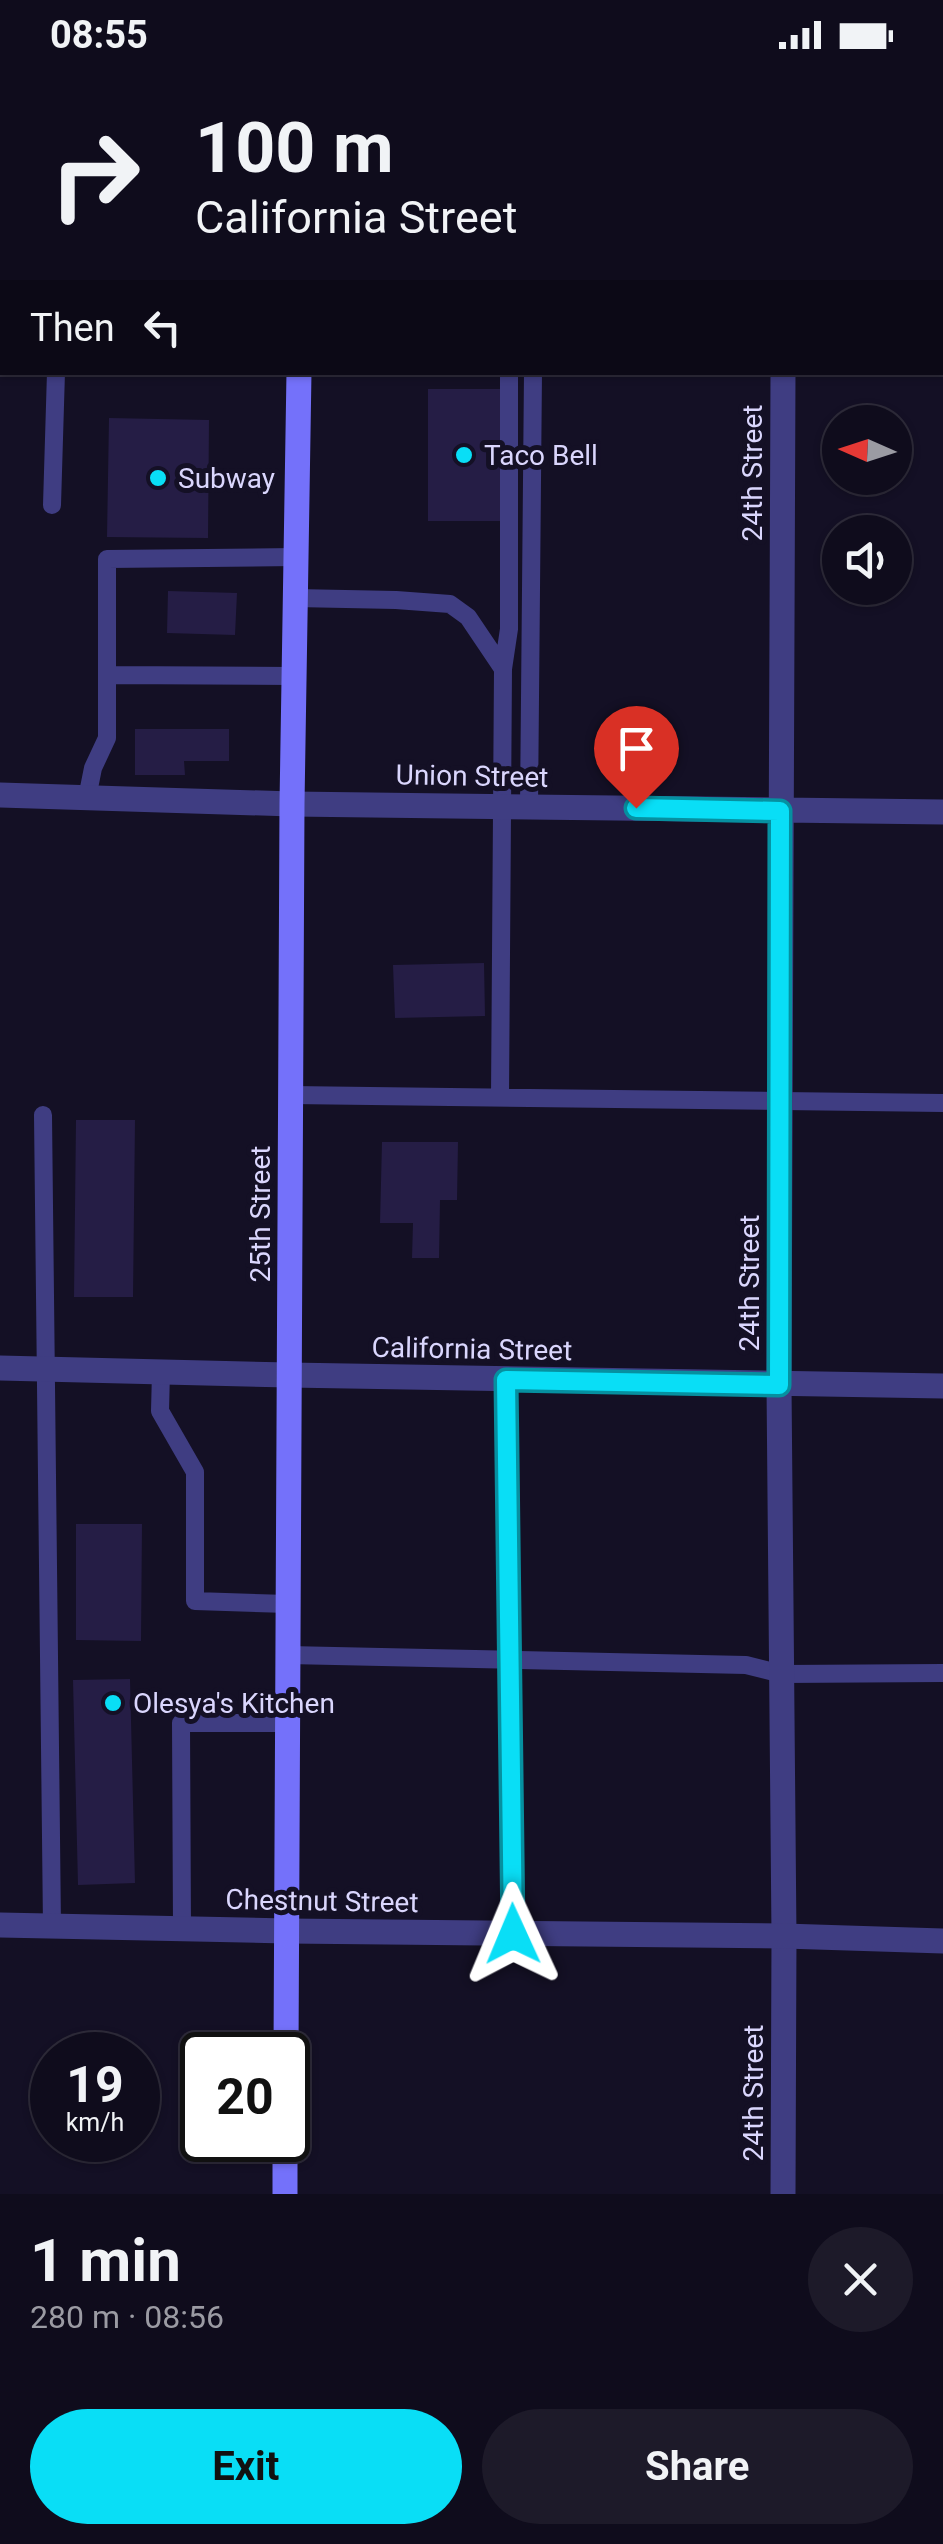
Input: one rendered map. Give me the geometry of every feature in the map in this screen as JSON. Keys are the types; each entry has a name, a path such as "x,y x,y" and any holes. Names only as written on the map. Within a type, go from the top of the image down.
{"main road":[{"name":"25th Street","path":"286,2032 292,804 299,375"},
{"path":"285,2162 285,2194"}],"street":[{"name":"24th Street","path":"782,2194 779,1100 783,375"},
{"name":"Union Street","path":"0,795 292,804 943,812"},
{"name":"California Street","path":"0,1368 943,1386"},
{"name":"Chestnut Street","path":"0,1926 943,1941"}],"lane":[{"path":"52,505 56,375"},
{"path":"500,1097 501,806 503,669 508,629 510,375"},
{"path":"529,807 533,375"},
{"path":"87,798 93,768 106,738 108,559 296,557"},
{"path":"295,598 450,604 468,617 503,669"},
{"path":"108,675 294,676"},
{"path":"290,1095 943,1102"},
{"path":"44,1115 52,1926"},
{"path":"161,1372 160,1411 195,1472 195,1601 288,1604"},
{"path":"506,1380 513,1934"},
{"path":"288,1655 746,1665 782,1674 943,1673"},
{"path":"182,1929 181,1724 288,1723"}],"building":[{"name":"Taco Bell","path":"428,389 500,389 501,521 428,521"},
{"name":"Subway","path":"109,418 209,420 208,538 107,537"},
{"path":"168,591 237,593 235,635 167,633"},
{"path":"135,729 229,729 229,761 184,761 185,775 135,775"},
{"path":"484,963 485,1016 395,1018 393,965"},
{"path":"76,1120 135,1120 133,1297 74,1297"},
{"path":"382,1142 458,1142 457,1200 440,1200 439,1258 412,1258 413,1223 380,1223"},
{"path":"76,1524 142,1524 141,1641 76,1640"},
{"path":"130,1679 135,1883 78,1885 73,1680"}],"place":[{"name":"Taco Bell","path":"464,455"},
{"name":"Subway","path":"158,478"},
{"name":"Olesya's Kitchen","path":"113,1703"}],"route":[{"path":"513,1934 506,1380 779,1385 780,811 636,808"}]}
